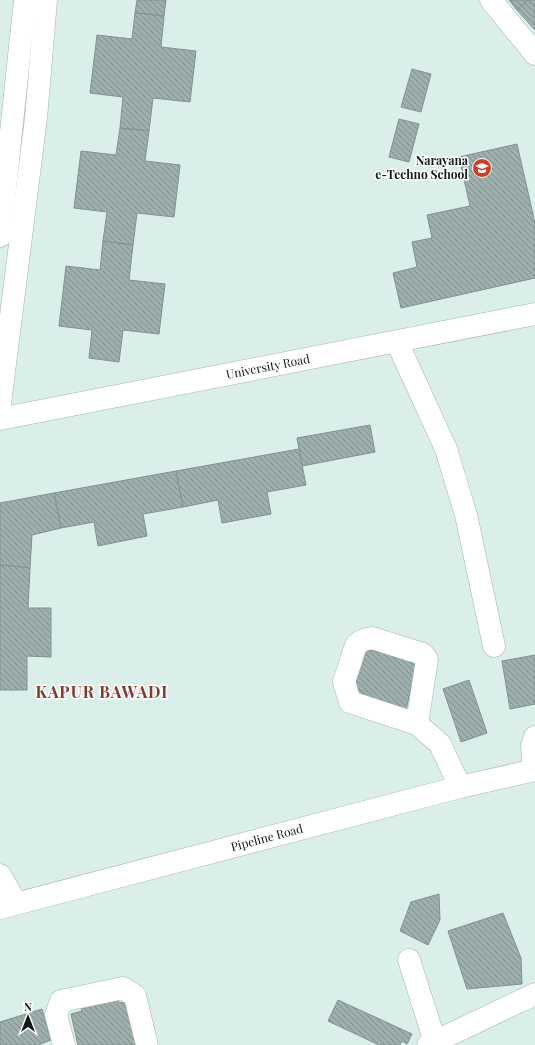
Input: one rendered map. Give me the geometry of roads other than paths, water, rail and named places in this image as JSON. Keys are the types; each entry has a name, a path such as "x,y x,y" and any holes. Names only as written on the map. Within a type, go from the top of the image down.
{"street":[{"path":"0,236 25,0"},
{"path":"0,403 36,118 46,0"},
{"path":"491,0 535,54"},
{"name":"University Road","path":"0,419 535,314"},
{"path":"397,342 446,449 466,515 491,625 494,646"},
{"path":"417,724 440,744 460,787"},
{"path":"534,770 532,746 535,737"},
{"name":"Pipeline Road","path":"8,906 487,780 534,770"},
{"path":"0,876 8,906"},
{"path":"410,960 432,1043 535,994"},
{"path":"64,1045 56,1015 61,1001 123,988 135,996 147,1045"}],"place":[{"name":"Narayana e-Techno School","path":"482,168"}],"district":[{"name":"KAPUR BAWADI","path":"102,692"}]}
